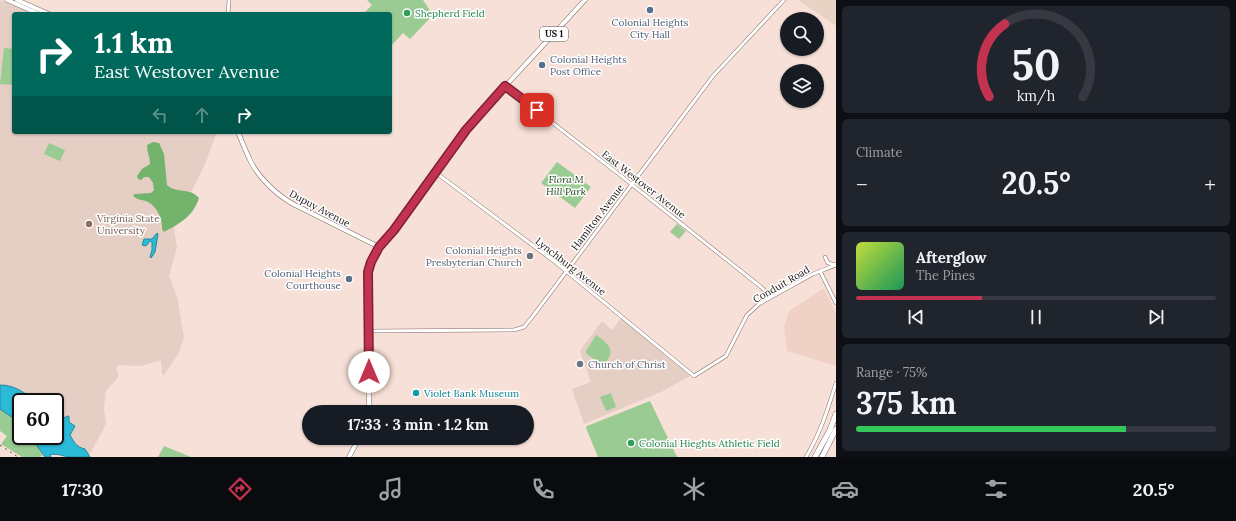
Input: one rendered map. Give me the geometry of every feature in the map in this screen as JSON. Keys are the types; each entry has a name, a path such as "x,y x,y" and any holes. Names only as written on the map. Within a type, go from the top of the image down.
{"highway":[{"path":"815,457 830,430 836,414"},
{"path":"822,457 836,429"}],"main road":[{"path":"7,0 34,12"},
{"path":"17,0 44,12"},
{"name":"US 1","path":"369,405 368,272 371,262 379,247 394,230 466,130 585,0"},
{"name":"Dupuy Avenue","path":"239,134 253,166 280,195 293,204 379,247"},
{"path":"348,457 355,445"}],"street":[{"path":"228,12 229,0"},
{"name":"Hamilton Avenue","path":"369,331 517,330 524,327 713,76 784,0"},
{"name":"East Westover Avenue","path":"505,86 632,184 761,287 770,297"},
{"name":"Lynchburg Avenue","path":"435,172 567,271 694,376"},
{"path":"825,257 828,263 836,265"},
{"name":"Conduit Road","path":"694,376 726,356 747,316 756,307 770,297 820,271 836,265"},
{"path":"820,271 836,303"},
{"path":"761,287 771,293 778,293"},
{"path":"806,457 826,415 836,383"}],"shaded area":[{"name":"Virginia State University","path":"0,0 27,12 12,12 12,134 216,134 205,164 189,196 185,217 174,228 177,247 169,276 177,296 184,338 178,354 164,375 162,374 161,361 140,366 118,365 116,368 119,376 106,391 104,408 106,424 89,456 85,449 73,442 70,435 75,426 69,422 68,416 64,418 64,393 24,393 13,387 0,385"},
{"path":"798,0 836,0 836,26 824,18 824,12 816,12"},
{"path":"824,288 836,313 836,366 787,351 784,327 789,311"},
{"path":"621,318 690,376 661,392 584,424 572,389 591,382 580,351 602,321 612,330"}],"green space":[{"path":"367,0 423,0 433,15 410,39 403,33 392,45 392,12 365,12 372,5"},
{"path":"4,48 12,49 12,85 0,84"},
{"path":"153,142 159,143 164,154 167,185 171,188 187,191 199,198 190,215 164,232 157,210 148,202 136,198 133,195 151,193 154,190 153,183 149,177 144,177 141,180 138,179 137,176 142,169 150,164 147,145"},
{"path":"49,143 65,150 60,161 44,154"},
{"name":"Flora M Hill Park","path":"557,162 591,187 575,208 541,183"},
{"path":"677,224 686,231 679,239 670,232"},
{"path":"596,335 606,343 611,352 603,366 586,353"},
{"path":"611,393 616,407 606,411 600,397"},
{"name":"Colonial Hieghts Athletic Field","path":"650,401 677,457 598,457 586,428 587,426"},
{"path":"0,409 12,417 12,445 36,445 43,455 40,457 22,457 1,444 7,436 0,431"},
{"path":"164,446 191,457 158,457"}],"water":[{"path":"157,233 155,252 151,258 152,242 150,241 146,246 142,245 144,239 152,239"},
{"path":"0,385 10,386 24,393 12,393 12,417 0,409"},
{"path":"69,416 69,422 75,426 70,435 79,447 85,449 90,457 69,457 55,454 50,455 51,457 45,457 36,445 64,445 64,418"}],"railway":[{"path":"0,445 18,457"}],"place":[{"name":"Colonial Heights City Hall","path":"650,10"},
{"name":"Shepherd Field","path":"407,13"},
{"name":"Colonial Heights Post Office","path":"542,65"},
{"name":"Virginia State University","path":"89,224"},
{"name":"Colonial Heights Presbyterian Church","path":"530,256"},
{"name":"Colonial Heights Courthouse","path":"349,279"},
{"name":"Church of Christ","path":"580,364"},
{"name":"Violet Bank Museum","path":"416,393"},
{"name":"Colonial Hieghts Athletic Field","path":"631,443"}],"route":[{"path":"369,372 368,272 375,253 394,230 466,130 505,86 537,110"}]}
